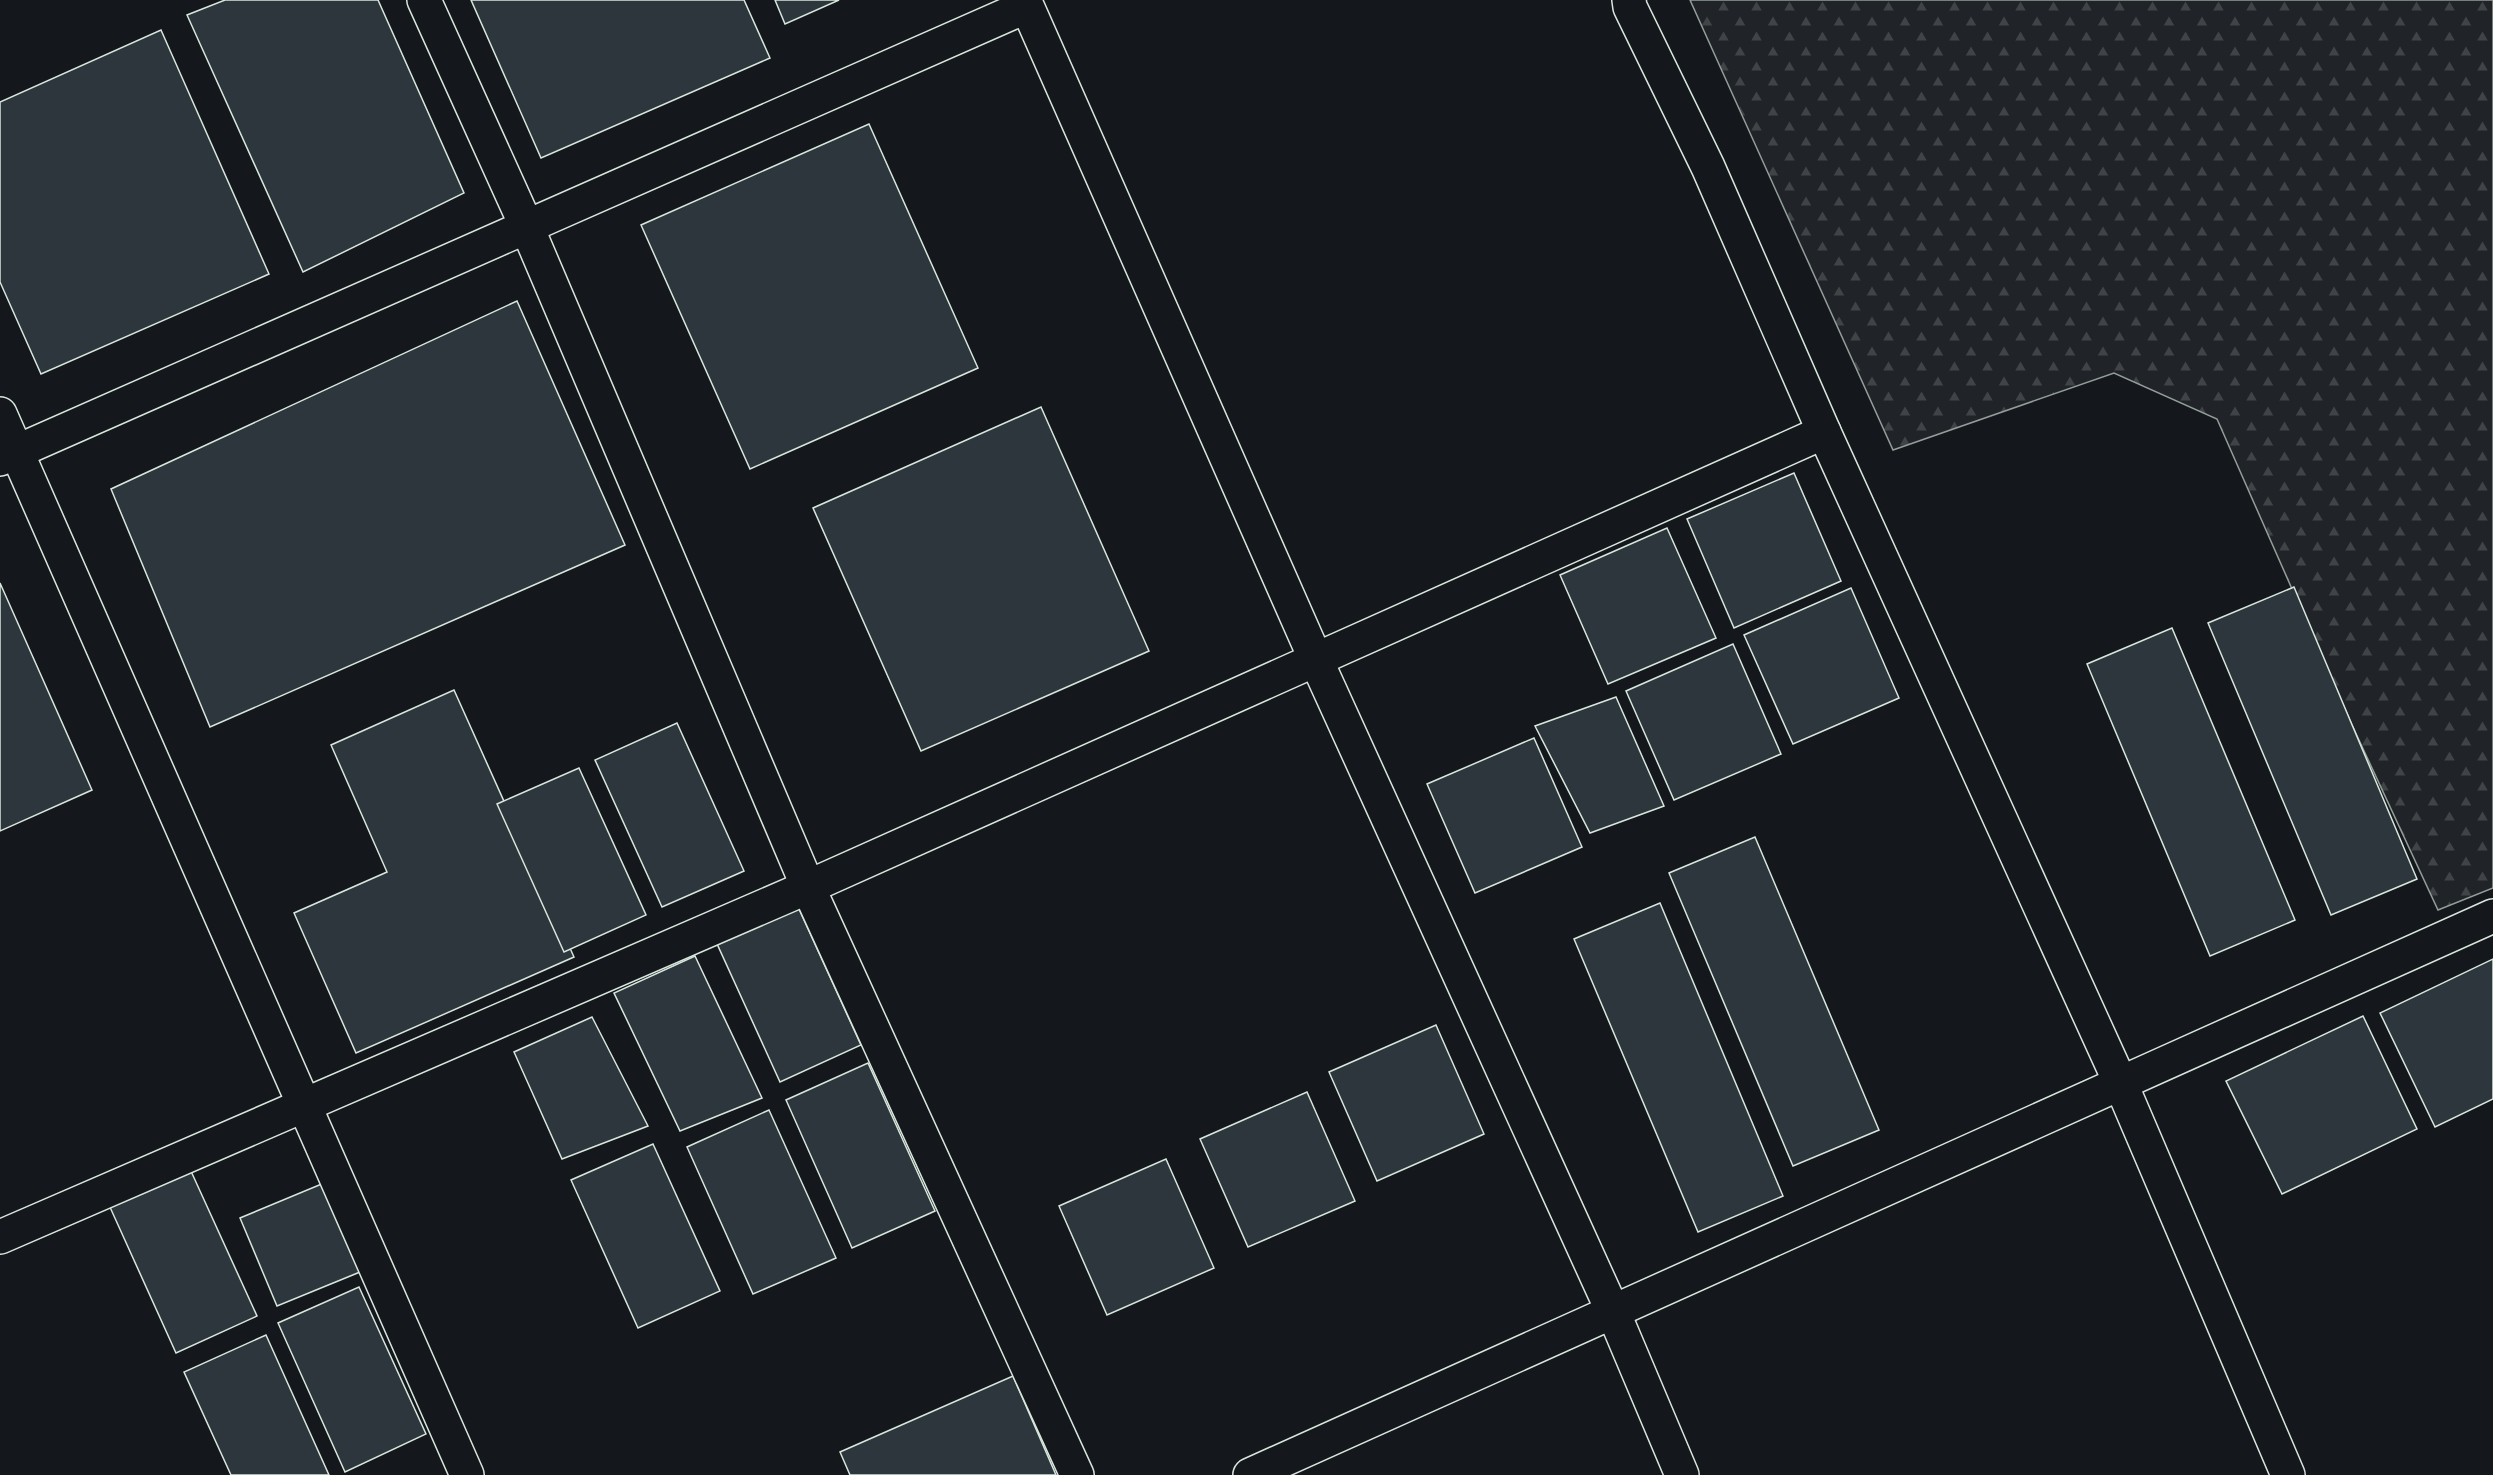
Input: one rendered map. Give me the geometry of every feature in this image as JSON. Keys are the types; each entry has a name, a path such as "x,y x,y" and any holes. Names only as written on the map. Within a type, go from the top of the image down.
{"street":[{"path":"424,0 526,225 808,886 1077,1475"},
{"path":"1629,0 1630,7 1708,167 1824,432 2120,1082 2289,1475"},
{"path":"8,456 526,225 1027,6 1316,660 1614,1314 1682,1475"},
{"path":"0,414 8,456 304,1105 467,1475"},
{"path":"0,1237 808,886 1824,432"},
{"path":"1250,1475 1614,1314 2120,1082 2493,916"}],"green space":[{"path":"1690,0 2493,0 2493,888 2438,910 2352,725 2217,419 2114,373 1893,450"}],"building":[{"path":"225,0 378,0 464,193 303,272 187,15"},
{"path":"471,0 744,0 770,58 541,158"},
{"path":"775,0 839,0 785,24"},
{"path":"161,30 269,274 41,374 0,282 0,102"},
{"path":"869,124 978,368 750,469 641,225"},
{"path":"517,301 625,545 210,727 111,489"},
{"path":"1041,407 1149,651 921,751 813,508"},
{"path":"1794,473 1841,581 1734,628 1687,519"},
{"path":"1667,528 1716,638 1608,684 1560,575"},
{"path":"0,583 92,790 0,831"},
{"path":"2294,587 2417,879 2331,915 2208,623"},
{"path":"1851,588 1899,698 1793,744 1744,635"},
{"path":"2172,628 2295,920 2210,956 2087,664"},
{"path":"1733,644 1781,754 1674,800 1626,691"},
{"path":"454,690 574,957 356,1053 294,913 387,872 331,745"},
{"path":"1616,697 1664,806 1590,833 1535,726"},
{"path":"677,723 744,871 662,907 595,760"},
{"path":"1534,738 1582,847 1475,893 1427,784"},
{"path":"579,768 646,915 564,952 497,804"},
{"path":"1755,837 1879,1130 1793,1166 1669,873"},
{"path":"794,898 861,1045 780,1082 713,935"},
{"path":"1660,903 1783,1196 1698,1232 1574,939"},
{"path":"695,956 762,1098 680,1131 614,993"},
{"path":"2493,959 2493,1099 2435,1127 2380,1013"},
{"path":"2363,1016 2417,1129 2282,1194 2226,1081"},
{"path":"592,1017 648,1126 562,1159 514,1052"},
{"path":"1436,1025 1484,1134 1377,1181 1329,1072"},
{"path":"868,1063 935,1211 852,1248 786,1100"},
{"path":"1307,1092 1355,1201 1248,1247 1200,1139"},
{"path":"769,1110 836,1258 753,1294 687,1147"},
{"path":"653,1144 720,1291 638,1328 571,1180"},
{"path":"1166,1159 1214,1268 1107,1315 1059,1206"},
{"path":"190,1169 257,1316 176,1353 109,1205"},
{"path":"324,1183 360,1272 277,1306 240,1218"},
{"path":"359,1287 426,1434 345,1472 278,1323"},
{"path":"266,1335 329,1475 231,1475 184,1372"},
{"path":"1013,1376 1056,1475 850,1475 840,1452"}]}
